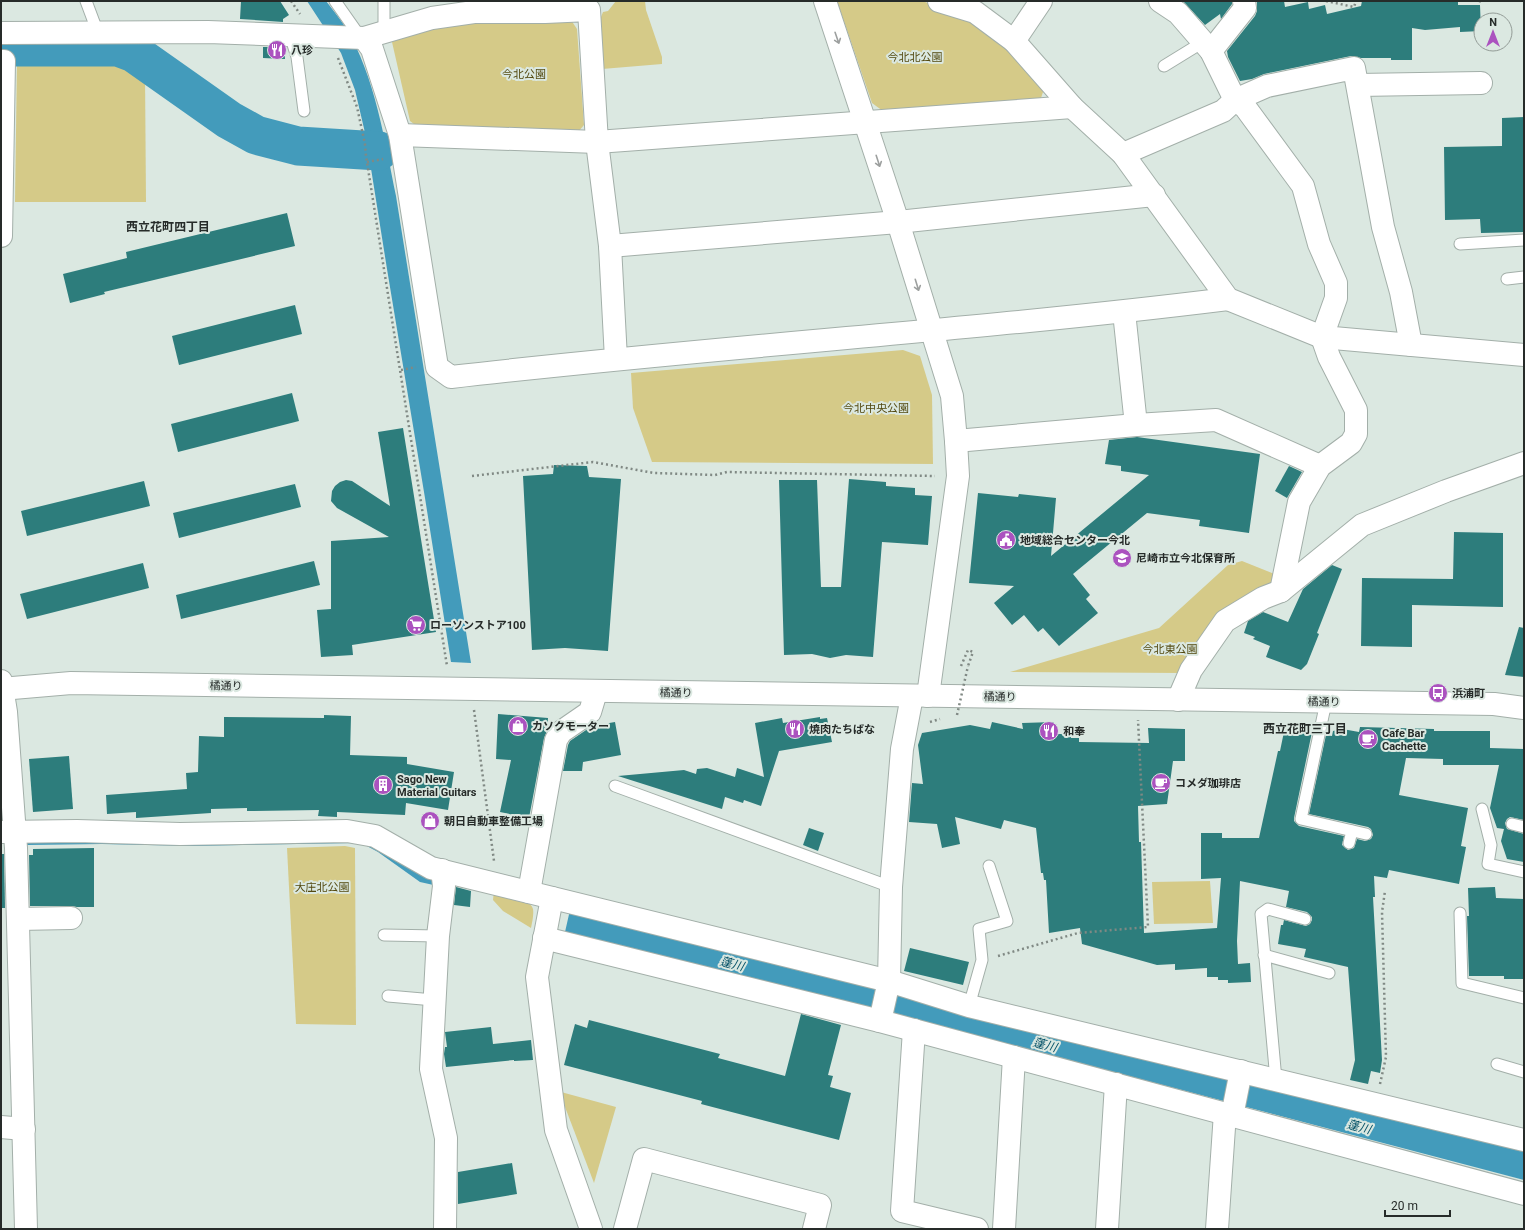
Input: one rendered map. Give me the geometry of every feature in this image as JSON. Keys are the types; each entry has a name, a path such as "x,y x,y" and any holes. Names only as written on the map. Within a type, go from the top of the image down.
{"street":[{"path":"825,1 866,122 952,396 958,476 920,696 902,749 891,887 888,984 880,1017"},
{"path":"939,1 975,12 1014,41 1072,107 1123,154 1228,299"},
{"path":"1014,41 1041,1"},
{"path":"1160,1 1178,13 1207,46 1235,100 1245,107 1303,186 1319,244 1336,283 1336,298 1322,338 1329,357 1356,410 1356,434 1352,443 1320,466 1299,502 1281,591"},
{"path":"1207,46 1244,8 1244,1"},
{"path":"1,33 208,32 367,37 480,6 545,6 589,10 597,142 610,246 616,359"},
{"path":"367,37 400,134 437,367 451,376 616,359 1124,312 1228,299 1322,338 1524,355"},
{"path":"1,61 4,61 1,236"},
{"path":"1123,154 1223,111 1235,100 1267,86 1354,68 1383,228 1401,292 1411,345"},
{"path":"1358,85 1481,84"},
{"path":"400,134 597,142 1072,107"},
{"path":"610,246 898,222 1154,195"},
{"path":"1124,312 1136,425"},
{"path":"956,441 1136,425 1216,420 1320,466"},
{"path":"1178,700 1191,670 1225,621 1263,598 1281,591 1362,525 1446,491 1524,463"},
{"name":"橘通り","path":"1,687 71,683 449,680 474,698 596,692 1494,704 1524,708"},
{"path":"1,687 6,712 8,833 18,919 26,1229"},
{"path":"529,892 556,740 561,732 590,712 596,692"},
{"path":"8,833 76,831 180,834 347,830 375,836 431,868 443,877 497,884 969,1006 1241,1074 1276,1080 1524,1140"},
{"path":"443,877 438,936 431,1069 446,1138 445,1229"},
{"path":"552,898 537,977 556,1130 591,1229"},
{"path":"18,919 70,918"},
{"path":"544,938 880,1017 914,1030 1116,1084 1229,1111 1524,1194"},
{"path":"914,1030 902,1211 977,1229"},
{"path":"1004,1229 1014,1057"},
{"path":"1217,1229 1229,1111 1241,1074"},
{"path":"1107,1229 1116,1084"},
{"path":"1,1127 24,1129"},
{"path":"625,1229 644,1159 820,1205 814,1229"}],"lane":[{"path":"86,1 98,33"},
{"path":"335,1 367,37 384,1"},
{"path":"290,35 297,57 304,111"},
{"path":"1164,66 1207,46"},
{"path":"1460,244 1524,240"},
{"path":"1507,279 1524,277"},
{"path":"1326,702 1301,819 1366,834"},
{"path":"615,786 891,887"},
{"path":"1482,809 1491,845 1488,864 1524,872"},
{"path":"1512,824 1524,827"},
{"path":"1349,843 1352,830"},
{"path":"969,1006 982,960 979,929 1006,921 990,866"},
{"path":"1276,1080 1261,914 1268,909 1305,919"},
{"path":"1460,913 1462,983 1524,998"},
{"path":"384,935 438,936"},
{"path":"1264,955 1329,973"},
{"path":"388,996 434,1000"},
{"path":"1497,1064 1524,1072"}],"path":[{"path":"291,1 322,36 332,43 357,107 365,144 449,680"},
{"path":"1326,1 1354,7 1356,1"},
{"path":"1479,1 1483,1"},
{"path":"472,476 594,462 654,474 715,475 727,472 958,476"},
{"path":"957,716 968,666 973,652 968,650 961,666"},
{"path":"474,698 497,884"},
{"path":"982,960 1078,933 1148,928 1138,717"},
{"path":"1376,1104 1386,1057 1382,912 1386,891"}],"green space":[{"path":"616,1 645,1 646,10 662,57 662,64 602,69 599,22 603,12 608,11"},
{"name":"今北北公園","path":"837,1 922,1 976,19 1046,83 1040,101 887,114 872,103"},
{"name":"今北公園","path":"569,17 577,29 584,125 578,132 419,128 410,121 392,42 399,35 437,23"},
{"path":"17,60 124,61 145,74 146,202 15,202"},
{"name":"今北中央公園","path":"903,350 920,356 932,395 933,464 652,462 633,408 631,373"},
{"name":"今北東公園","path":"1242,561 1277,575 1274,589 1182,673 1010,672 1159,628 1228,565"},
{"name":"大庄北公園","path":"345,846 355,848 356,1025 296,1024 287,848"},
{"path":"1210,881 1213,923 1154,924 1152,882"},
{"path":"494,891 510,895 531,905 533,909 533,919 531,928 503,911 493,900"},
{"path":"561,1092 616,1107 594,1183 565,1107"}],"water":[{"path":"307,1 326,1 346,28 364,67 378,110 396,196 471,663 451,662 366,137 355,90 341,53"},
{"path":"344,836 378,846 423,876 450,883 438,886 420,882 378,852 365,845 355,843 193,846 102,844 27,845 29,840"},
{"name":"蓬川","path":"570,910 1524,1151 1524,1180 938,1026 565,932"}],"building":[{"path":"241,1 280,1 289,15 283,19 283,22 240,19"},
{"path":"1183,1 1232,1 1232,4 1221,19 1220,14 1205,25"},
{"path":"1257,1 1284,1 1285,7 1308,2 1309,9 1325,5 1327,14 1361,6 1362,1 1458,1 1458,5 1480,5 1480,12 1473,12 1473,31 1460,32 1460,27 1425,30 1412,28 1412,60 1391,60 1391,58 1361,58 1351,56 1264,74 1252,79 1240,81 1228,57 1227,51 1255,16 1257,11"},
{"path":"263,47 284,47 285,59 263,58"},
{"path":"1524,117 1524,232 1481,233 1480,219 1445,220 1444,147 1502,146 1502,118"},
{"path":"287,213 295,246 104,292 105,294 70,303 63,274 127,258 126,252"},
{"path":"295,305 302,334 179,365 172,336"},
{"path":"292,393 299,421 178,452 171,424"},
{"path":"403,428 436,632 352,645 353,655 321,657 317,610 331,609 331,541 389,537 337,508 331,501 332,491 340,482 346,480 352,481 390,506 378,432"},
{"path":"1137,437 1260,454 1249,533 1199,526 1200,520 1147,513 1073,574 1090,595 1086,599 1098,613 1059,646 1043,628 1038,632 1024,615 1012,625 994,603 1014,586 969,583 978,493 1018,497 1019,494 1056,498 1051,556 1149,475 1121,471 1121,466 1105,464 1109,440"},
{"path":"554,465 587,466 589,477 621,479 608,651 565,648 532,650 523,476 553,474"},
{"path":"1289,466 1302,472 1287,498 1275,491"},
{"path":"849,479 886,482 886,486 915,488 915,495 932,496 928,545 882,542 873,657 846,655 830,658 812,654 784,655 779,480 817,480 821,587 841,587"},
{"path":"144,481 150,506 27,536 21,511"},
{"path":"295,484 301,507 179,538 173,513"},
{"path":"1454,532 1503,533 1503,607 1412,605 1412,647 1361,646 1362,578 1453,579"},
{"path":"314,561 320,585 181,619 176,595"},
{"path":"143,563 149,588 27,619 20,594"},
{"path":"1332,565 1342,569 1317,633 1319,634 1307,664 1301,670 1266,657 1270,646 1253,639 1255,637 1244,633 1248,621 1263,612 1288,622 1303,589"},
{"path":"1519,627 1524,628 1524,677 1505,675"},
{"path":"498,714 548,718 547,731 544,738 529,818 500,812 511,760 496,759"},
{"path":"324,715 351,716 350,755 407,757 407,764 454,772 448,810 406,803 405,815 337,812 337,817 318,816 319,810 247,811 247,808 211,809 211,813 136,818 136,812 107,814 106,795 187,789 186,773 198,772 199,736 224,737 224,717 324,718"},
{"path":"820,717 820,719 827,718 832,742 779,751 761,806 744,800 743,803 725,797 722,809 618,776 684,770 696,774 697,769 707,768 735,777 737,768 764,777 755,723 782,718 783,723"},
{"path":"615,722 621,755 583,762 582,771 563,771 570,741 592,726"},
{"path":"992,722 1023,729 1022,723 1054,722 1054,734 1071,734 1071,738 1079,738 1079,742 1149,743 1148,728 1185,729 1185,761 1173,761 1167,804 1138,806 1139,842 1141,842 1144,933 1217,928 1221,878 1201,879 1201,833 1222,833 1222,838 1259,838 1278,751 1280,751 1285,727 1312,732 1294,821 1299,826 1344,836 1342,845 1348,850 1354,848 1357,839 1365,841 1371,839 1373,835 1371,829 1368,827 1309,814 1326,735 1332,736 1333,731 1337,730 1337,728 1359,732 1360,727 1434,729 1434,731 1490,731 1490,748 1524,749 1524,820 1510,817 1505,823 1507,829 1524,834 1524,862 1507,859 1501,841 1504,829 1497,828 1490,808 1499,765 1443,765 1443,759 1406,758 1399,795 1468,808 1461,846 1466,847 1459,884 1389,870 1387,878 1374,876 1375,897 1373,897 1382,1060 1380,1073 1371,1071 1368,1084 1350,1080 1355,1060 1348,967 1304,957 1306,949 1278,944 1281,925 1283,925 1284,920 1306,926 1310,924 1312,920 1312,917 1307,912 1286,907 1289,891 1240,881 1237,941 1238,964 1250,963 1251,982 1228,983 1228,980 1218,980 1218,977 1207,977 1207,968 1175,970 1175,964 1157,965 1082,944 1080,928 1049,933 1046,880 1044,880 1043,873 1041,873 1036,828 1004,820 1001,829 955,817 960,844 942,848 937,824 909,822 912,783 923,784 918,745 922,733 970,725 990,729"},
{"path":"69,756 73,809 33,812 29,759"},
{"path":"809,828 824,833 818,851 803,845"},
{"path":"94,848 94,907 30,906 29,855 33,855 33,849"},
{"path":"1,854 4,854 5,908 1,908"},
{"path":"456,887 471,891 470,907 454,905"},
{"path":"1495,887 1496,898 1524,899 1524,979 1504,979 1504,976 1469,976 1467,916 1469,916 1468,888"},
{"path":"910,948 969,962 963,985 904,971"},
{"path":"801,1014 841,1025 828,1075 833,1076 830,1087 851,1093 839,1140 701,1104 702,1101 564,1065 575,1024 587,1028 589,1020 720,1054 718,1058 785,1076"},
{"path":"491,1027 493,1044 531,1040 533,1060 514,1060 446,1067 444,1054 445,1047 447,1047 445,1032"},
{"path":"512,1163 517,1194 458,1204 458,1172"}],"waterway":[{"path":"1,47 118,47 134,53 229,120 256,135 298,146 379,151"}],"place":[{"name":"八珍","path":"277,50"},
{"name":"地域総合センター今北","path":"1006,540"},
{"name":"尼崎市立今北保育所","path":"1122,558"},
{"name":"ローソンストア100","path":"416,625"},
{"name":"浜浦町","path":"1438,693"},
{"name":"カソクモーター","path":"518,726"},
{"name":"焼肉たちばな","path":"795,729"},
{"name":"和奉","path":"1049,731"},
{"name":"Cafe Bar Cachette","path":"1368,739"},
{"name":"コメダ珈琲店","path":"1161,783"},
{"name":"Sago New Material Guitars","path":"383,785"},
{"name":"朝日自動車整備工場","path":"430,821"}],"district":[{"name":"西立花町四丁目","path":"168,227"},
{"name":"西立花町三丁目","path":"1305,729"}]}
